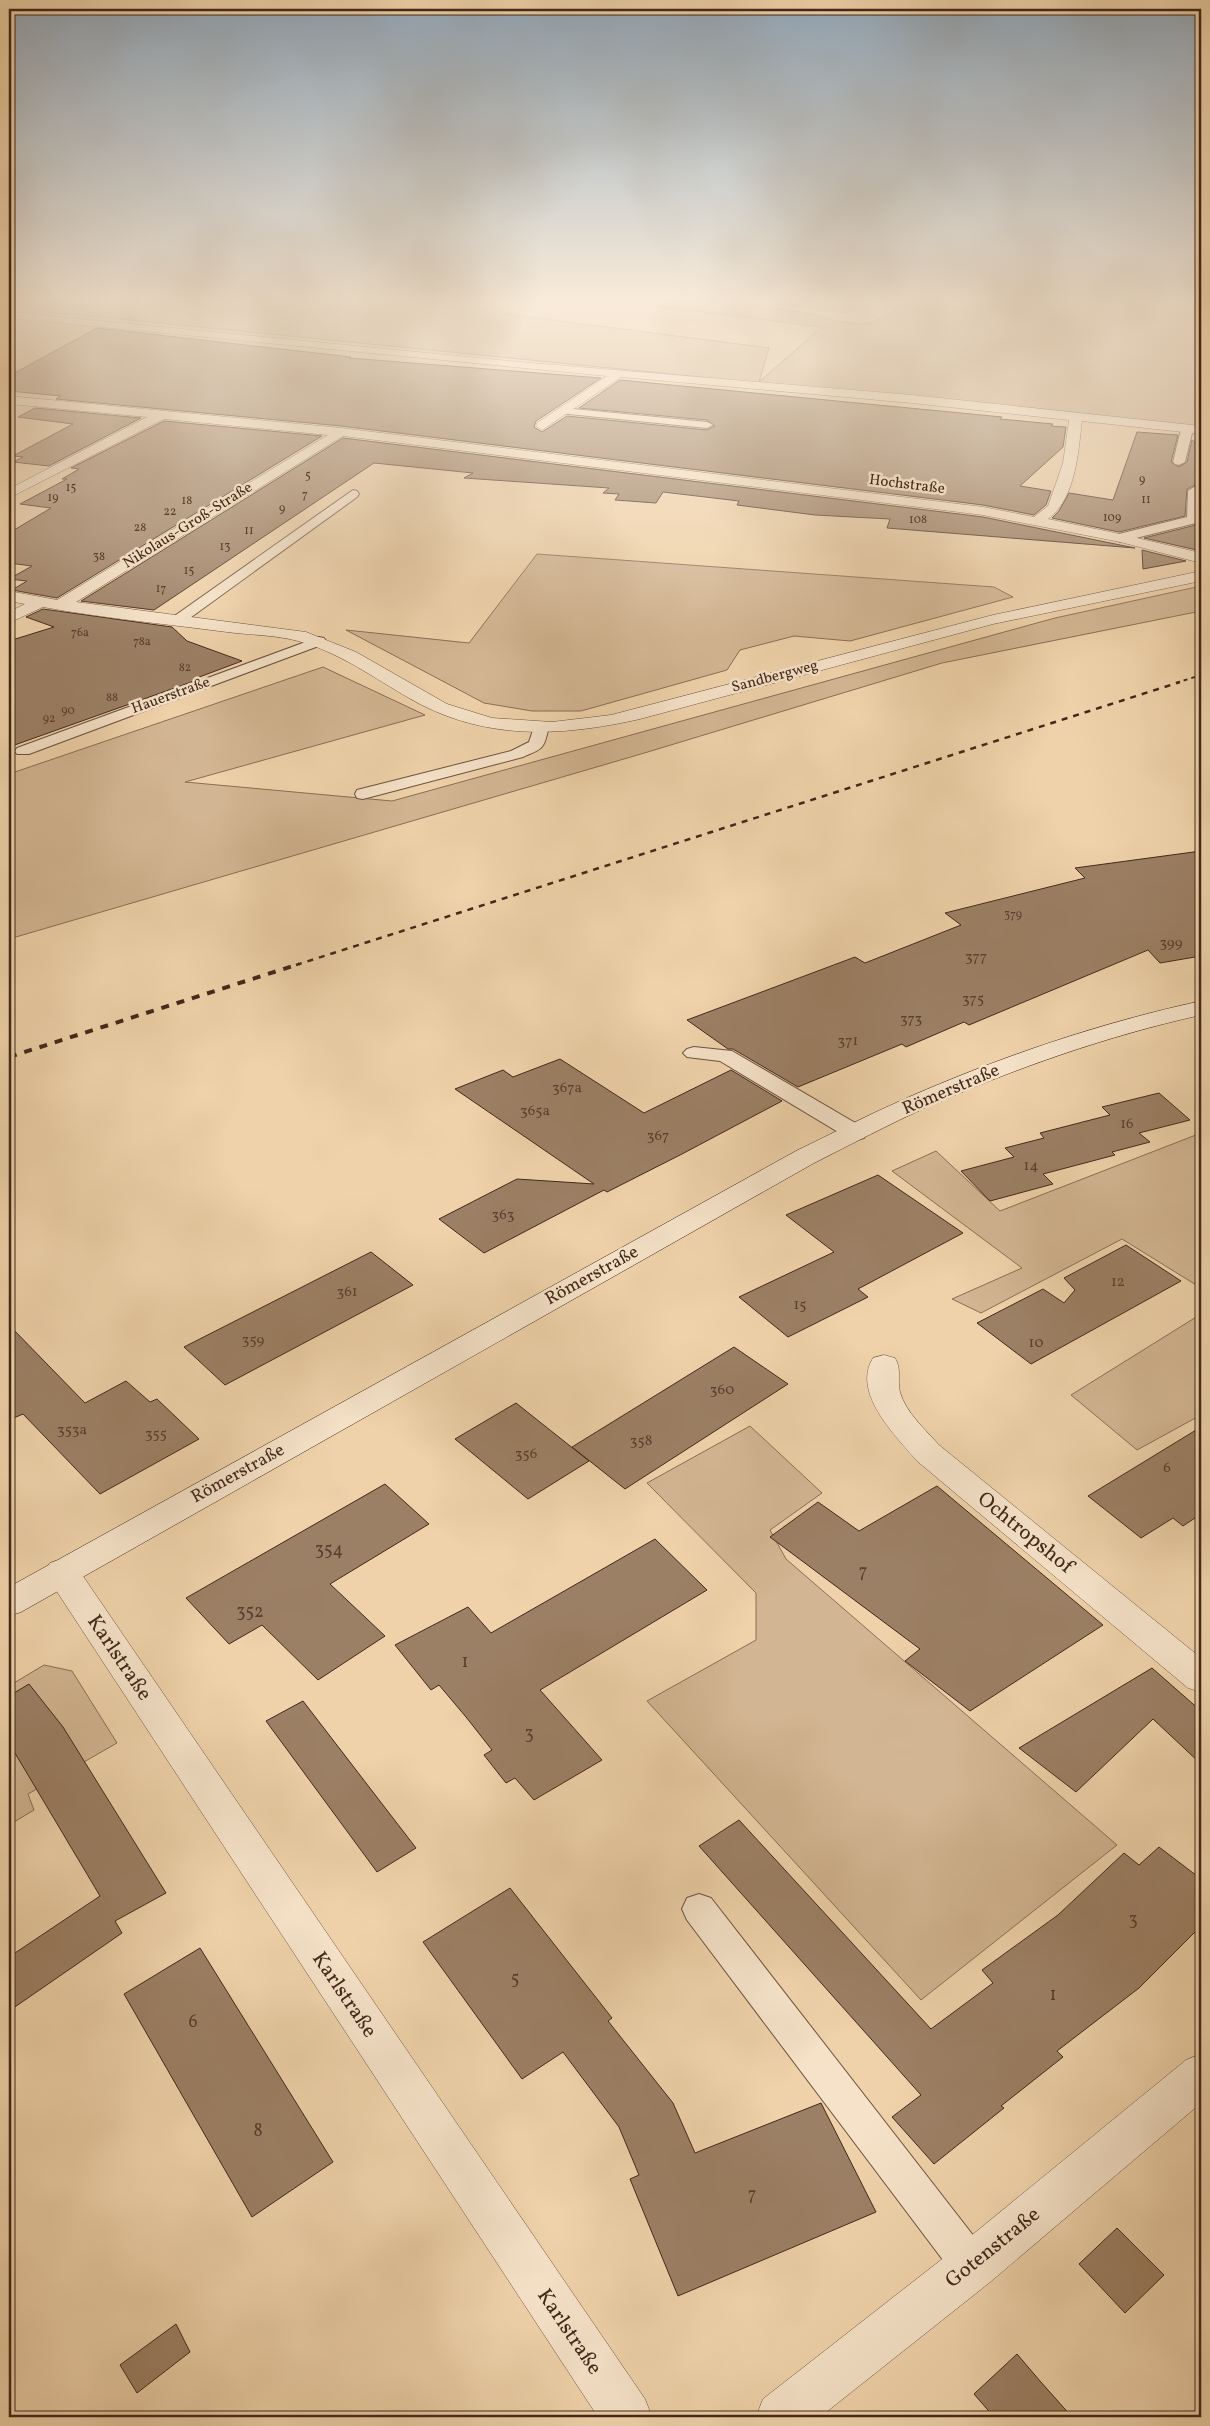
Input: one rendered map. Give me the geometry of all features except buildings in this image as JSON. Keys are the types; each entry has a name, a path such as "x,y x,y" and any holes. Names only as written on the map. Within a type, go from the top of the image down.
{"street":[{"name":"Hochstraße","path":"132,411 341,432 983,511 1038,520 1201,558"},
{"path":"542,426 561,411"},
{"path":"1017,411 1201,430"},
{"path":"9,494 163,414"},
{"path":"1038,520 1054,508 1070,463 1076,418"},
{"name":"Nikolaus-Groß-Straße","path":"60,605 341,432"},
{"name":"Sandbergweg","path":"540,730 587,726 640,714 958,628 1059,604 1201,576"},
{"path":"9,596 60,605 300,636 338,649 419,698 449,713 493,724 540,730"},
{"path":"9,618 40,602"},
{"name":"Römerstraße","path":"9,1603 805,1157 935,1095 1024,1060 1119,1029 1201,1008"},
{"name":"Ochtropshof","path":"884,1365 884,1390 892,1411 928,1453 1201,1678"},
{"name":"Karlstraße","path":"62,1572 626,2417"},
{"name":"Gotenstraße","path":"781,2417 972,2266 1201,2075"}],"lane":[{"path":"575,411 707,425"},
{"path":"1179,462 1187,429"},
{"path":"1120,538 1192,520 1194,516 1194,491"},
{"path":"178,620 353,494"},
{"name":"Hauerstraße","path":"23,751 319,641"},
{"path":"363,794 517,754 537,745 540,730"},
{"path":"694,1053 725,1055 856,1133"},
{"path":"699,1909 972,2266"}],"shaded area":[{"path":"1043,411 1201,411 1201,427"},
{"path":"537,554 994,587 1013,597 850,641 794,636 740,650 727,670 581,711 532,711 484,703 346,630 469,643"},
{"path":"1201,586 1201,611 942,663 641,754 9,939 9,774 323,667 425,715 185,782 392,801 1055,618"},
{"path":"1201,1133 1201,1288 1122,1239 981,1313 952,1299 1022,1268 892,1171 936,1151 1000,1211"},
{"path":"1201,1314 1201,1415 1137,1450 1071,1395"},
{"path":"750,1426 822,1493 770,1530 786,1559 1117,1845 921,2000 647,1701 756,1640 756,1593 647,1483"},
{"path":"44,1665 72,1671 117,1743 28,1794 34,1810 9,1825 9,1686"}],"railway":[{"path":"1176,683 1201,675"},
{"path":"296,965 1180,682"},
{"path":"9,1057 299,964"}]}
